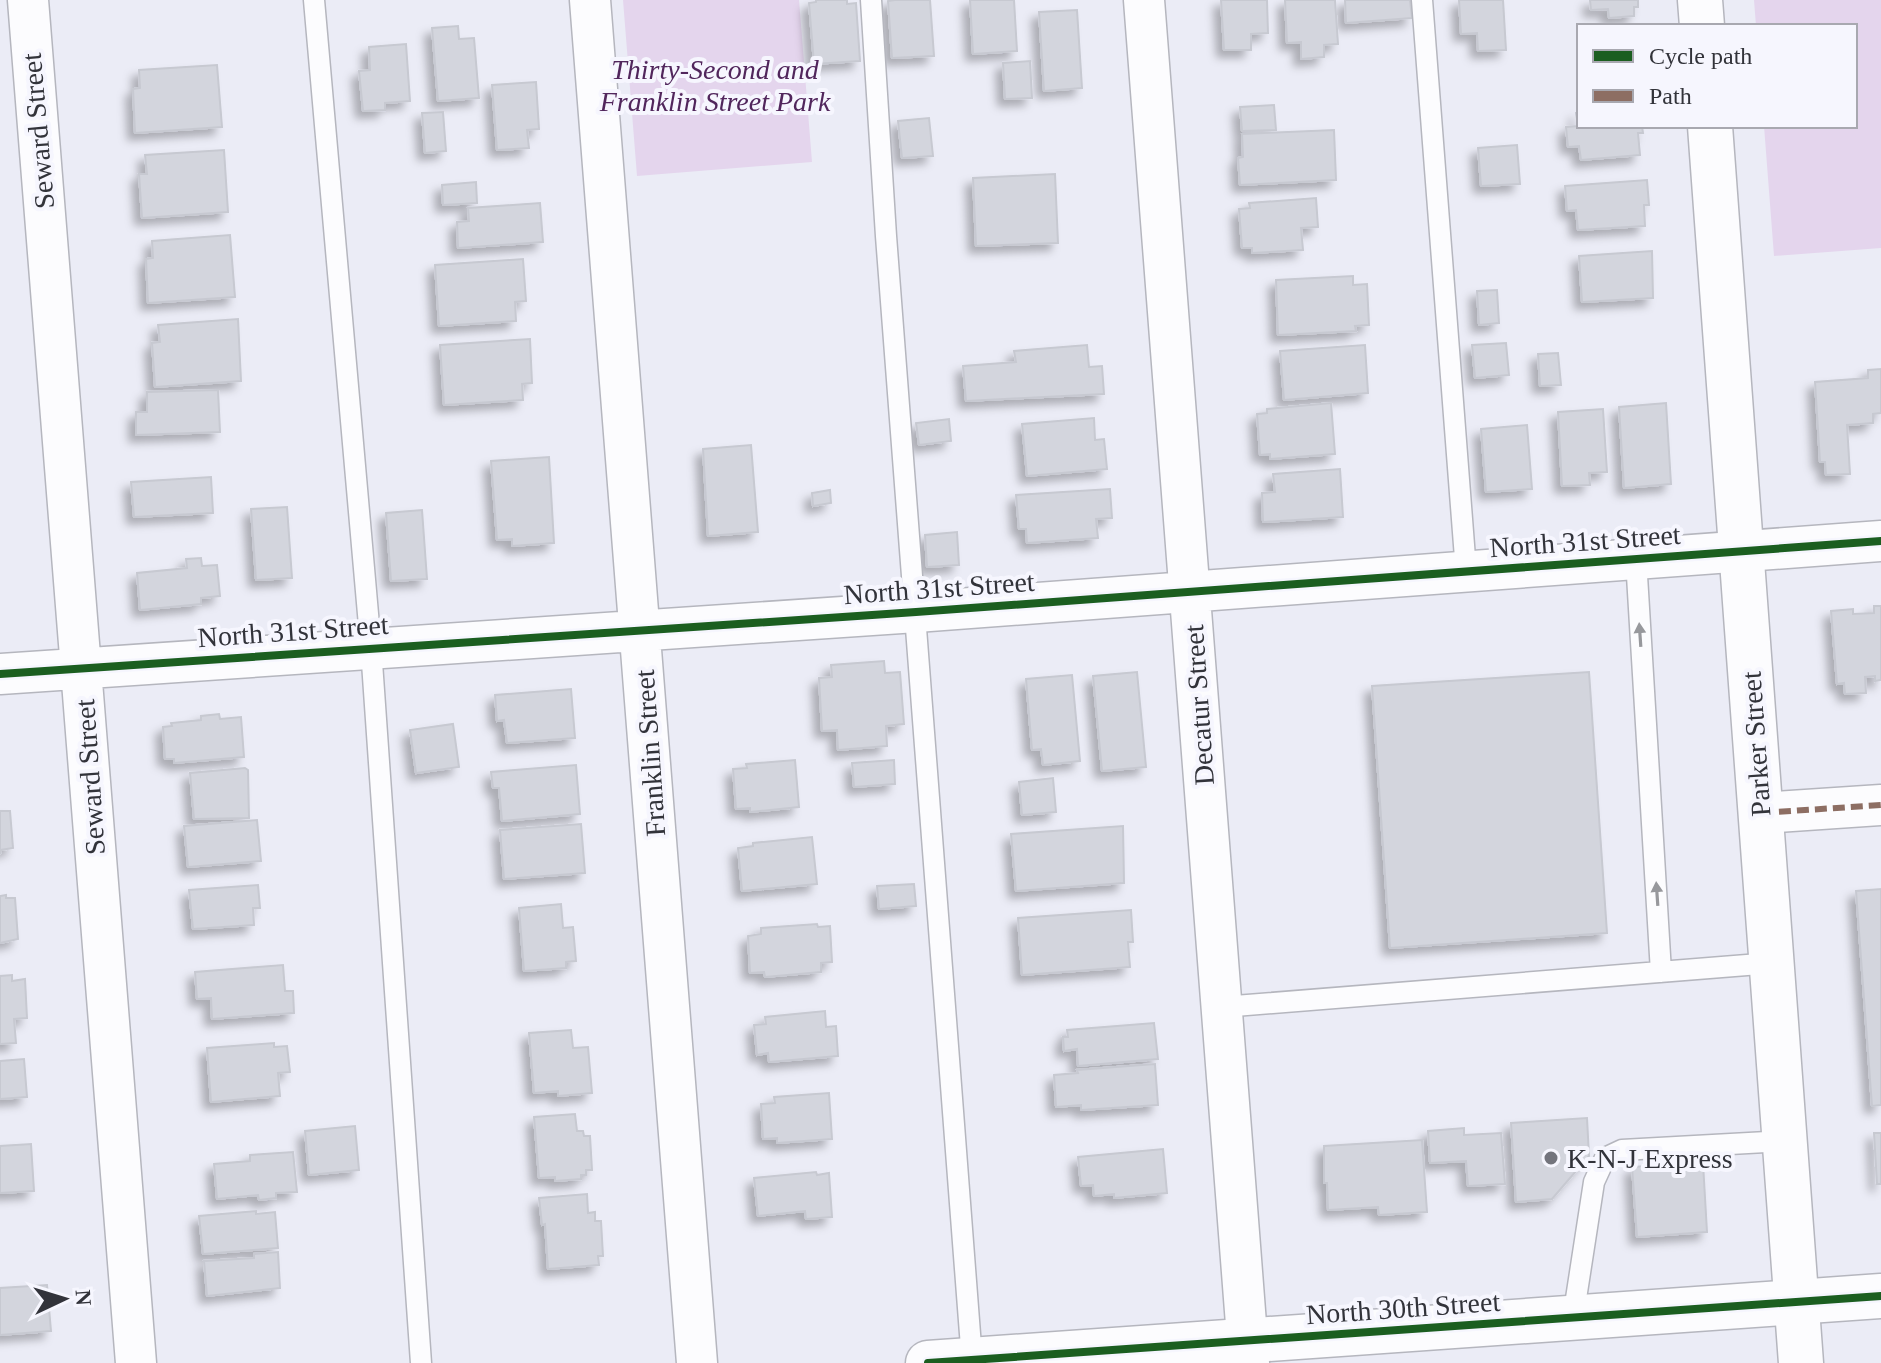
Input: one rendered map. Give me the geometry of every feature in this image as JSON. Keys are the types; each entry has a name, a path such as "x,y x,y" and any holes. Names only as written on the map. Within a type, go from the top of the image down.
{"street":[{"name":"Seward Street","path":"28,0 136,1363"},
{"name":"Franklin Street","path":"590,0 697,1363"},
{"name":"Decatur Street","path":"1144,0 1248,1352"},
{"path":"1700,0 1702,24"},
{"name":"Parker Street","path":"1710,128 1801,1363"},
{"name":"North 31st Street","path":"0,674 916,612 1881,541"},
{"path":"1761,813 1881,805"},
{"name":"North 30th Street","path":"928,1363 1248,1352 1573,1318 1881,1296"}],"lane":[{"path":"314,0 371,648 421,1363"},
{"path":"871,0 886,236 972,1360"},
{"path":"1422,0 1466,571"},
{"path":"1636,559 1661,972"},
{"path":"1222,1007 1772,963"},
{"path":"1573,1318 1594,1182 1605,1158 1622,1150 1785,1141"}],"green space":[{"name":"Thirty-Second and Franklin Street Park","path":"623,0 799,0 812,162 637,176"},
{"path":"1754,0 1881,0 1881,248 1774,256 1764,128 1857,128 1857,24 1756,24"}],"building":[{"path":"816,0 856,3 860,61 814,64 809,3"},
{"path":"930,0 934,56 892,58 888,1"},
{"path":"970,0 1014,0 1017,51 973,54"},
{"path":"1221,0 1267,0 1268,33 1251,34 1251,50 1224,50"},
{"path":"1285,0 1335,0 1338,44 1324,45 1324,57 1301,59 1301,42 1287,43"},
{"path":"1345,0 1410,0 1412,18 1346,23"},
{"path":"1459,0 1503,0 1506,50 1478,51 1477,33 1461,34"},
{"path":"1590,0 1638,0 1638,7 1634,7 1634,16 1609,18 1608,9 1591,10"},
{"path":"1077,10 1082,88 1044,91 1039,12"},
{"path":"458,26 459,39 474,38 479,98 438,101 432,28"},
{"path":"406,44 410,101 385,103 385,110 363,111 359,71 370,70 369,47"},
{"path":"1030,61 1032,98 1005,99 1003,63"},
{"path":"217,65 222,127 135,133 133,89 140,88 139,70"},
{"path":"536,82 539,129 527,130 529,148 497,150 492,85"},
{"path":"1274,105 1276,130 1242,131 1240,107"},
{"path":"443,112 446,151 425,153 422,113"},
{"path":"929,118 933,156 902,158 898,121"},
{"path":"1566,127 1642,128 1643,133 1638,133 1640,155 1581,160 1579,146 1568,147"},
{"path":"1334,130 1336,180 1240,185 1238,158 1243,157 1242,134"},
{"path":"1517,145 1520,184 1481,186 1478,148"},
{"path":"224,150 228,212 142,218 139,174 147,174 145,155"},
{"path":"1055,174 1058,243 976,246 973,178"},
{"path":"1647,180 1649,205 1644,205 1645,226 1578,230 1576,210 1567,211 1565,186"},
{"path":"476,182 477,203 443,205 442,185"},
{"path":"1316,198 1318,227 1301,228 1303,250 1252,253 1252,248 1242,248 1239,209 1250,208 1249,203"},
{"path":"540,203 543,242 458,248 457,222 469,221 468,208"},
{"path":"230,235 235,297 148,303 146,259 153,258 152,241"},
{"path":"1652,251 1653,298 1582,302 1579,256"},
{"path":"523,259 526,301 515,302 516,321 439,326 435,265"},
{"path":"1353,276 1353,285 1367,284 1369,325 1355,326 1356,331 1278,335 1276,280"},
{"path":"1497,290 1499,323 1479,325 1477,291"},
{"path":"238,319 241,381 155,387 152,343 160,342 158,325"},
{"path":"530,339 532,383 522,384 523,400 444,405 440,345"},
{"path":"1506,343 1509,375 1475,378 1472,345"},
{"path":"1087,345 1089,367 1102,366 1104,394 966,401 963,366 1016,362 1014,351"},
{"path":"1365,345 1368,393 1284,400 1280,351"},
{"path":"1558,353 1561,385 1540,386 1538,354"},
{"path":"1881,369 1881,413 1873,414 1873,423 1847,425 1850,474 1826,475 1825,462 1820,462 1815,382 1868,378 1868,370"},
{"path":"218,390 220,432 136,435 136,412 147,412 147,392"},
{"path":"1331,403 1335,454 1270,459 1270,454 1260,455 1257,414 1267,413 1267,409"},
{"path":"1666,403 1671,484 1624,488 1619,407"},
{"path":"1603,409 1607,472 1589,473 1590,485 1562,486 1558,412"},
{"path":"1094,418 1095,440 1104,439 1107,469 1027,476 1022,424"},
{"path":"949,419 951,441 919,445 916,423"},
{"path":"1527,425 1532,489 1486,492 1481,429"},
{"path":"751,445 758,532 708,536 703,449"},
{"path":"549,457 554,543 512,546 512,539 497,540 491,461"},
{"path":"1340,469 1343,517 1263,522 1262,493 1275,492 1273,474"},
{"path":"211,477 213,513 134,517 131,482"},
{"path":"1110,489 1112,518 1096,519 1098,538 1027,543 1026,529 1019,529 1016,495"},
{"path":"830,490 831,503 813,506 812,493"},
{"path":"287,507 292,578 256,580 251,509"},
{"path":"422,510 427,579 391,581 386,513"},
{"path":"957,532 959,565 927,567 925,535"},
{"path":"201,558 202,566 217,565 220,596 201,598 201,604 140,610 137,573 187,568 186,559"},
{"path":"1874,606 1881,606 1881,680 1875,681 1875,676 1865,677 1866,693 1845,694 1844,683 1837,684 1831,611 1853,609 1853,614 1874,613"},
{"path":"884,661 885,673 900,672 904,724 886,726 887,746 838,750 837,730 822,731 819,678 832,677 831,665"},
{"path":"1137,672 1146,767 1102,771 1093,676"},
{"path":"1589,672 1607,933 1390,948 1372,686"},
{"path":"1072,675 1080,761 1043,765 1041,749 1032,750 1026,679"},
{"path":"571,689 575,738 507,743 504,720 497,721 495,695"},
{"path":"219,714 220,719 241,717 244,757 174,763 174,759 165,759 163,727"},
{"path":"453,724 459,767 416,773 410,730"},
{"path":"795,760 799,807 750,812 750,808 736,809 733,769 747,768 746,764"},
{"path":"894,760 895,784 854,787 852,763"},
{"path":"576,765 580,814 502,821 499,788 493,788 491,772"},
{"path":"248,770 249,818 194,819 190,773"},
{"path":"1053,778 1056,812 1022,815 1019,782"},
{"path":"0,811 10,811 13,848 1,850 0,854"},
{"path":"257,820 261,861 188,867 184,826"},
{"path":"581,824 585,873 504,879 500,830"},
{"path":"1123,826 1124,883 1016,891 1011,834"},
{"path":"812,837 817,884 742,891 738,848 753,846 753,843"},
{"path":"914,884 916,906 879,909 877,886"},
{"path":"258,885 260,908 253,908 254,925 193,929 189,890"},
{"path":"1881,889 1881,1105 1872,1106 1856,891"},
{"path":"6,895 6,898 15,898 18,939 0,943 0,896"},
{"path":"561,904 563,928 573,927 576,961 566,962 566,968 524,971 519,908"},
{"path":"1131,910 1133,942 1128,942 1130,967 1022,975 1018,918"},
{"path":"817,924 818,927 830,926 832,962 821,963 821,972 765,977 764,972 750,973 748,936 761,934 761,928"},
{"path":"283,965 285,991 293,991 294,1013 212,1019 211,998 197,999 195,972"},
{"path":"12,975 12,981 25,979 27,1018 14,1019 16,1043 0,1044 0,976"},
{"path":"825,1011 826,1027 836,1026 838,1056 769,1062 768,1053 757,1055 754,1025 766,1024 765,1017"},
{"path":"1154,1023 1158,1059 1078,1066 1077,1049 1064,1051 1063,1037 1068,1037 1067,1030"},
{"path":"571,1030 573,1048 588,1047 592,1093 558,1096 558,1091 534,1093 529,1033"},
{"path":"274,1043 274,1047 287,1046 290,1072 278,1073 280,1096 211,1102 207,1048"},
{"path":"24,1059 27,1097 0,1099 0,1061"},
{"path":"1155,1064 1158,1105 1081,1110 1081,1105 1056,1107 1054,1075 1078,1073 1077,1070"},
{"path":"829,1093 832,1139 777,1143 777,1138 763,1139 761,1104 775,1103 774,1097"},
{"path":"575,1114 577,1131 590,1136 592,1170 586,1170 586,1175 581,1175 581,1179 555,1181 555,1177 539,1178 534,1117"},
{"path":"1587,1118 1589,1156 1552,1199 1516,1202 1511,1123"},
{"path":"355,1126 359,1170 309,1175 305,1131"},
{"path":"1464,1128 1464,1135 1501,1133 1505,1184 1468,1186 1466,1161 1430,1163 1428,1131"},
{"path":"1874,1133 1881,1133 1881,1184 1877,1184"},
{"path":"1422,1140 1427,1212 1379,1215 1378,1207 1328,1210 1324,1146"},
{"path":"31,1144 34,1191 0,1193 0,1146"},
{"path":"1163,1149 1167,1193 1114,1198 1114,1194 1094,1196 1093,1185 1081,1186 1078,1157"},
{"path":"293,1152 297,1192 276,1193 276,1198 259,1200 258,1195 217,1199 214,1164 250,1161 250,1155"},
{"path":"1703,1163 1707,1232 1637,1237 1632,1167"},
{"path":"816,1172 817,1175 829,1173 832,1217 806,1219 805,1211 758,1216 754,1178"},
{"path":"587,1194 588,1213 595,1212 595,1221 601,1221 603,1256 598,1256 599,1265 548,1269 545,1224 542,1225 539,1198"},
{"path":"256,1211 256,1214 275,1212 278,1248 203,1254 199,1216"},
{"path":"278,1252 280,1288 207,1296 204,1261 254,1258 254,1254"},
{"path":"47,1285 51,1331 0,1335 0,1288"}],"marked path":[{"path":"1761,813 1881,805"}],"cycle path":[{"path":"0,674 916,612 1881,541"},
{"path":"928,1363 1881,1296"}],"place":[{"name":"K-N-J Express","path":"1551,1158"}]}
